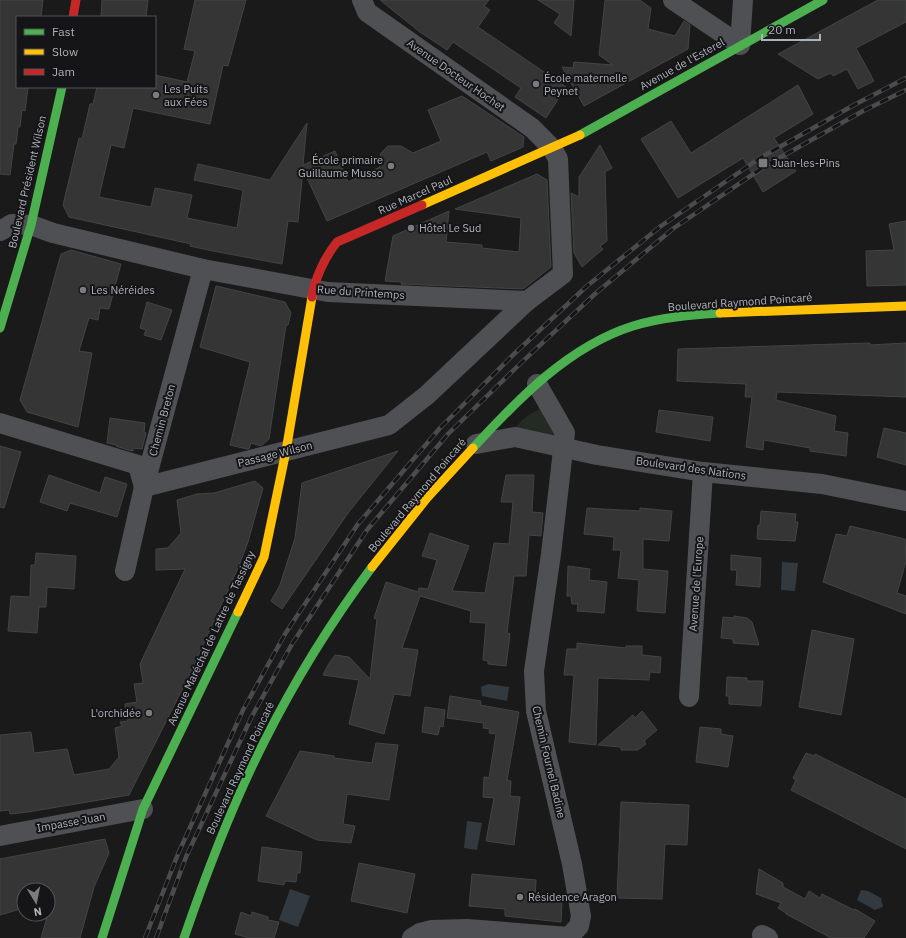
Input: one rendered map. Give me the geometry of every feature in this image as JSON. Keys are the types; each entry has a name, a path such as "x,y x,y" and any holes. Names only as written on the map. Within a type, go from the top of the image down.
{"main road":[{"path":"73,16 76,0"},
{"name":"Avenue de l'Esterel","path":"552,148 568,141 823,0"},
{"name":"Boulevard Président Wilson","path":"0,328 31,225 62,88"},
{"name":"Rue Marcel Paul","path":"313,289 328,253 337,242 552,148"},
{"name":"Avenue Maréchal de Lattre de Tassigny","path":"102,938 143,809 264,557 286,451 313,289"},
{"name":"Boulevard Raymond Poincaré","path":"184,938 210,860 256,760 295,683 342,609 398,535 464,456 537,384 564,362 593,344 632,326 676,316 906,306"}],"street":[{"name":"Avenue Docteur Hochet","path":"362,0 367,12 532,128 552,148"},
{"path":"673,0 740,46"},
{"path":"740,46 743,0"},
{"path":"526,301 563,274 558,159 552,148"},
{"name":"Rue du Printemps","path":"0,231 12,224 31,225 52,233 203,269 328,292 526,301"},
{"name":"Chemin Breton","path":"125,571 144,487 203,269"},
{"name":"Passage Wilson","path":"144,487 388,425 427,395 526,301"},
{"name":"Chemin Fournel Badine","path":"412,938 420,933 432,930 467,929 569,937 579,926 581,916 572,864 536,711 534,671 552,554 565,433 537,384"},
{"path":"0,423 138,465 144,487"},
{"name":"Boulevard des Nations","path":"476,444 515,437 597,455 703,472 822,484 906,501"},
{"name":"Avenue de l'Europe","path":"689,697 703,472"},
{"name":"Impasse Juan","path":"0,836 143,809"}],"shaded area":[{"path":"545,408 558,431 555,438 513,431 527,416 535,411"},
{"path":"782,562 798,563 795,591 781,590"},
{"path":"488,684 509,687 507,701 482,696 481,687"},
{"path":"467,821 482,823 477,850 464,848"},
{"path":"290,889 310,896 298,927 279,920"},
{"path":"861,890 868,891 881,898 883,907 875,910 857,900"}],"building":[{"path":"0,0 43,0 41,16 16,16 16,88 28,88 25,111 22,110 16,144 14,144 10,175 0,174"},
{"path":"102,0 148,0 146,16 101,16"},
{"path":"195,0 246,0 228,66 223,65 210,124 133,108 124,148 111,145 99,197 151,207 155,188 192,195 187,218 237,228 243,190 194,180 198,164 270,180 307,123 303,165 335,151 348,182 380,167 379,159 381,153 388,146 401,146 413,153 441,141 428,110 462,96 524,137 523,147 491,161 487,152 327,221 303,169 298,222 288,221 282,264 208,250 190,246 191,244 69,217 63,205 79,138 82,139 90,104 93,104 97,88 156,88 156,75 187,82 195,51 184,49"},
{"path":"380,0 489,0 484,6 490,10 478,27 566,87 546,118 515,97 521,88 453,42 447,50 420,32"},
{"path":"538,0 574,0 571,36 554,23 560,14"},
{"path":"605,0 640,0 651,8 648,29 675,36 684,21 690,25 688,49 584,106 562,67 573,68 574,62 613,65 599,55"},
{"path":"878,0 906,0 906,22 856,48 874,81 858,89 847,69 833,76 831,73 818,79 778,54"},
{"name":"Juan-les-Pins","path":"798,85 813,114 774,138 796,171 763,192 743,158 678,198 641,139 671,121 691,153"},
{"path":"600,145 612,168 605,172 607,241 600,246 603,249 582,267 574,253 571,193 579,197 579,177"},
{"path":"537,174 547,180 551,267 523,289 401,284 402,282 385,281 393,236 449,211 446,242 482,245 482,248 519,252 521,218 455,209"},
{"path":"906,221 906,285 867,286 866,251 894,250 889,224"},
{"path":"71,250 121,264 109,309 100,308 98,320 89,318 79,351 92,353 78,427 27,412 20,400 61,254"},
{"path":"216,286 285,302 291,313 288,325 286,325 269,439 261,446 251,443 249,449 230,445 250,362 200,347"},
{"path":"147,302 172,310 161,340 144,335 146,330 140,328"},
{"path":"870,343 870,345 906,343 906,397 777,392 776,400 836,416 834,431 848,433 846,456 810,451 810,448 764,440 763,450 746,447 752,397 745,397 746,384 677,381 678,349"},
{"path":"659,410 713,417 710,441 656,432"},
{"path":"110,418 145,423 144,432 146,433 142,449 133,448 133,451 107,443"},
{"path":"884,428 906,433 906,465 877,457"},
{"path":"0,446 21,452 4,508 0,507"},
{"path":"398,451 348,513 282,609 271,601 280,585 295,538 302,483"},
{"path":"49,475 100,493 105,477 127,484 117,517 70,503 67,511 40,502"},
{"path":"506,475 534,475 532,512 543,513 541,536 529,535 526,576 514,576 507,633 510,634 506,666 488,664 488,661 483,660 486,623 470,622 471,611 420,596 402,648 418,650 410,696 394,694 384,734 349,724 359,680 323,675 328,665 335,655 349,657 370,679 377,619 374,618 386,582 418,592 419,588 428,589 437,560 422,556 430,533 469,546 452,591 485,593 494,543 509,544 513,502 501,502"},
{"path":"255,481 263,488 248,542 238,568 189,676 129,795 28,812 10,814 9,810 0,811 0,735 31,732 34,753 67,749 74,775 109,769 119,757 115,728 122,726 120,722 128,721 125,704 137,702 134,684 143,683 140,664 185,569 156,570 156,549 168,548 181,533 177,500 197,494 214,493"},
{"path":"587,508 640,511 640,508 672,511 669,541 643,539 643,569 668,571 665,613 637,611 639,580 618,578 621,550 613,550 614,537 584,534"},
{"path":"761,511 796,514 795,522 798,522 795,541 757,539"},
{"path":"850,526 905,539 906,561 897,593 906,596 906,614 823,582 836,534 847,536"},
{"path":"36,553 76,556 74,589 47,587 46,607 39,607 37,633 8,631 11,596 30,597 31,565 35,565"},
{"path":"731,555 761,558 760,587 736,585 737,570 731,570"},
{"path":"568,566 590,569 589,580 607,582 604,613 577,611 578,604 572,604 571,596 567,596"},
{"path":"734,616 747,618 752,622 759,645 733,643 733,639 721,638 723,617 734,618"},
{"path":"812,630 854,639 841,715 799,707"},
{"path":"577,643 626,648 626,646 642,646 642,655 661,657 660,673 650,672 649,680 598,678 596,745 569,742 574,675 564,675 567,649 577,649"},
{"path":"727,677 747,678 747,681 763,681 761,706 729,704 729,696 726,696"},
{"path":"450,696 481,701 480,705 519,712 507,780 511,781 510,796 520,797 514,845 486,841 494,798 483,797 484,777 489,778 496,734 489,733 490,729 483,728 484,723 447,718"},
{"path":"425,707 445,710 443,727 440,726 438,735 422,732"},
{"path":"642,711 657,730 644,741 646,744 638,750 621,750 621,747 598,745 633,715 635,718"},
{"path":"700,727 721,729 721,734 733,736 728,767 696,762"},
{"path":"376,743 398,745 389,800 347,794 343,824 355,826 351,843 317,840 266,816 300,751 334,756 334,758 372,763"},
{"path":"806,753 814,756 815,754 906,799 906,849 791,790 796,780 793,778"},
{"path":"621,802 689,805 687,845 665,844 662,899 617,898"},
{"path":"105,839 109,853 94,887 80,938 41,938 46,922 56,922 56,882 16,882 16,910 0,915 0,859"},
{"path":"262,847 302,852 300,873 297,873 296,882 285,881 284,885 258,881"},
{"path":"359,863 415,874 407,913 351,901"},
{"path":"759,869 783,883 783,887 805,899 809,891 820,898 822,894 854,910 855,909 875,921 864,938 831,938 786,914 778,908 781,903 756,894"},
{"path":"472,874 536,880 535,899 562,902 561,922 505,916 505,909 469,906"},
{"path":"241,912 251,916 252,912 268,917 268,920 279,922 274,938 249,938 235,934"}],"railway":[{"path":"145,938 178,854 243,710 285,634 358,524 440,428 513,355 587,286 661,226 760,158 854,105 906,78"},
{"path":"156,938 186,857 251,718 292,644 367,530 448,434 596,293 674,228 765,166 863,111 906,90"}],"traffic: fast":[{"path":"580,135 823,0"},
{"path":"0,328 31,225 62,88"},
{"path":"473,448 526,394 546,376 587,347 610,335 654,320 720,313"},
{"path":"184,938 221,838 241,790 264,742 288,696 314,652 372,567"},
{"path":"102,938 143,809 238,612"}],"traffic: slow":[{"path":"422,205 580,135"},
{"path":"238,612 264,557 286,451 312,297"},
{"path":"720,313 906,306"},
{"path":"372,567 427,498 473,448"}],"traffic: jam":[{"path":"73,16 76,0"},
{"path":"312,297 315,282 321,268 328,254 337,242 422,205"}],"place":[{"name":"École maternelle Peynet","path":"536,84"},
{"name":"Les Puits aux Fées","path":"156,95"},
{"name":"Juan-les-Pins","path":"763,163"},
{"name":"École primaire Guillaume Musso","path":"391,166"},
{"name":"Hôtel Le Sud","path":"411,228"},
{"name":"Les Néréides","path":"83,290"},
{"name":"L'orchidée","path":"149,713"},
{"name":"Résidence Aragon","path":"520,897"}]}
